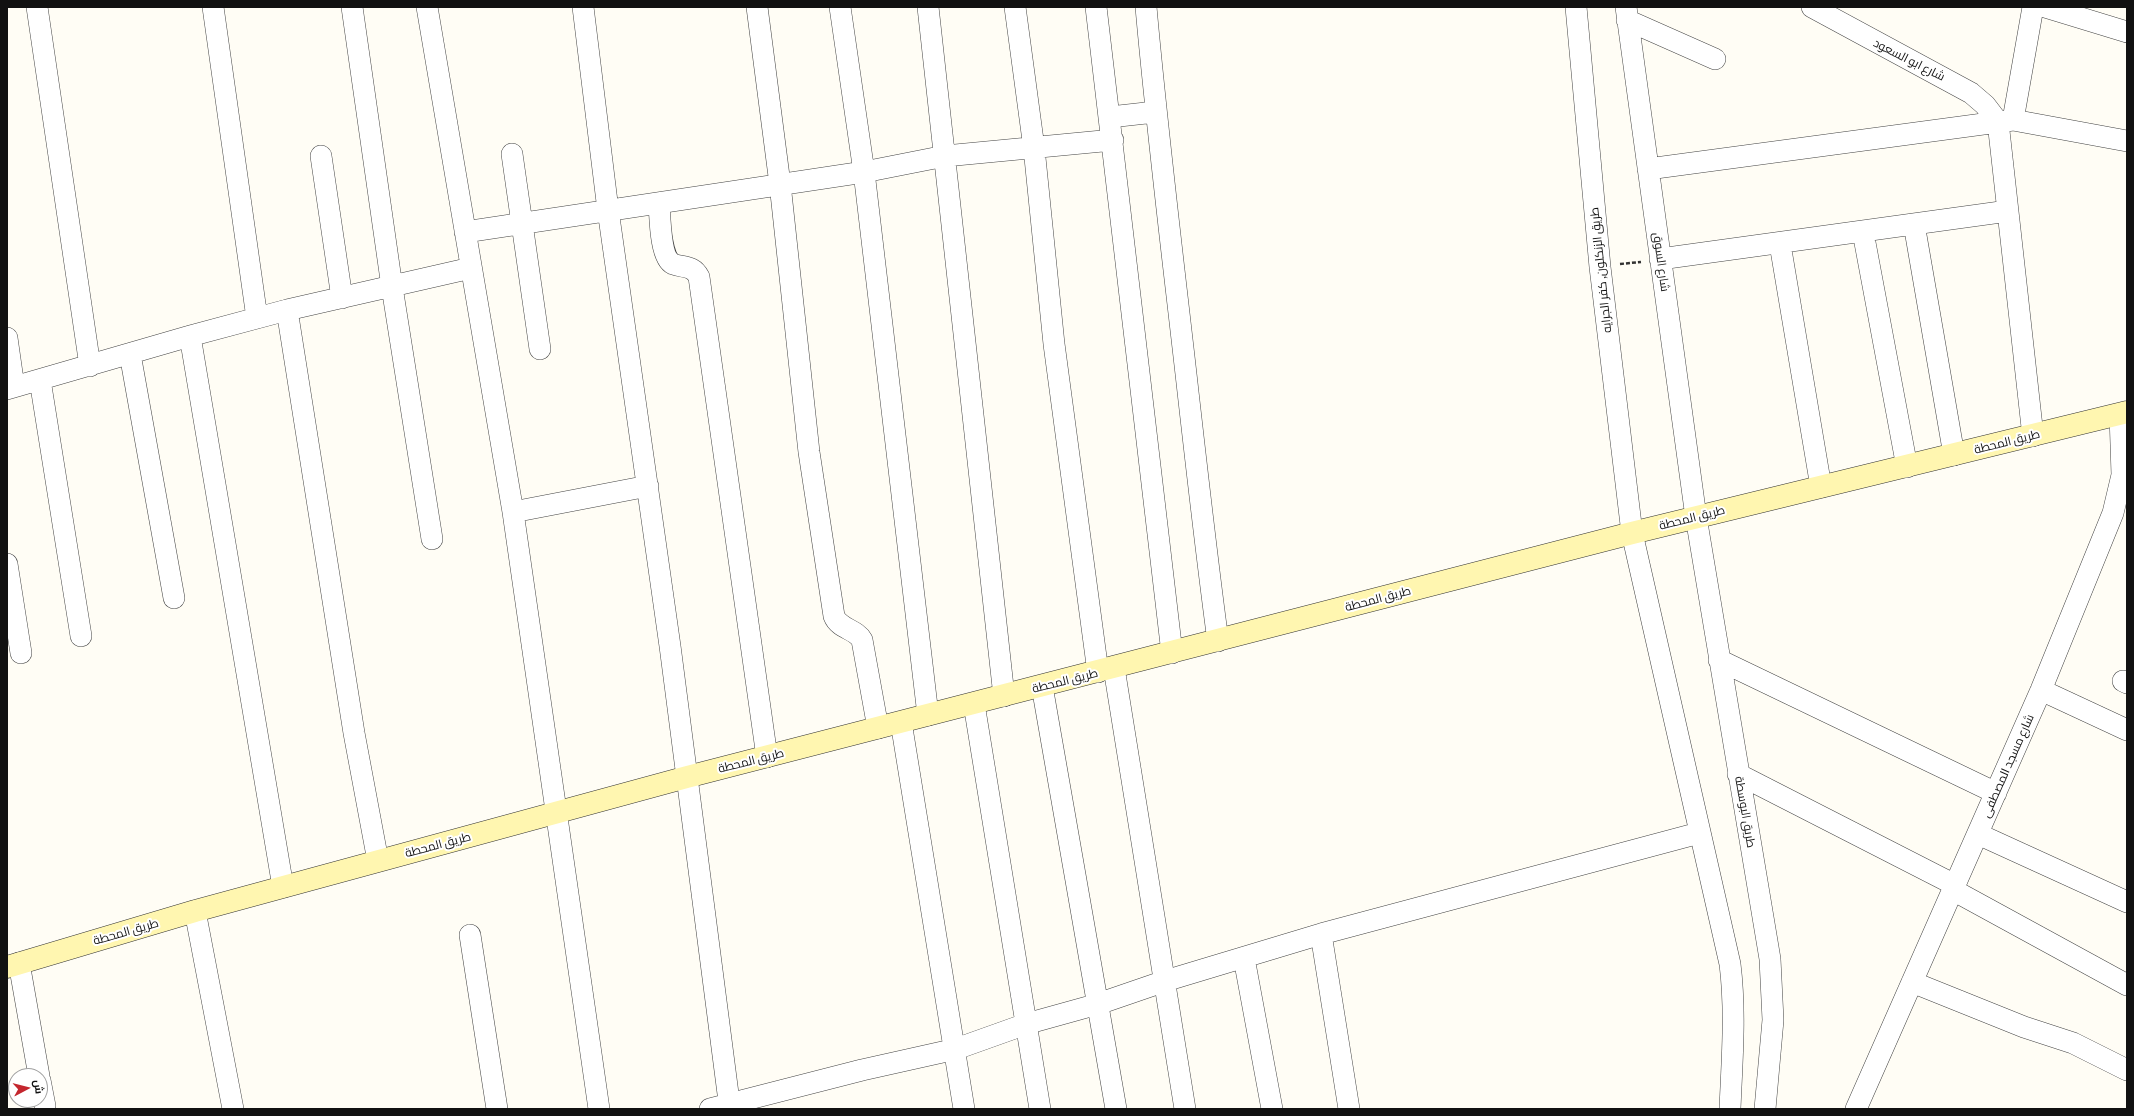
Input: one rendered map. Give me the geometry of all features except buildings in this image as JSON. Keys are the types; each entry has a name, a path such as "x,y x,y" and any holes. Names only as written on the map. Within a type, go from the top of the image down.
{"street":[{"path":"37,7 90,366"},
{"path":"214,7 257,318"},
{"path":"352,7 392,287 432,539"},
{"path":"427,7 513,512 598,1109"},
{"path":"583,7 608,210 648,486 730,1106"},
{"path":"757,7 780,184 809,452 834,616 838,624 858,635 862,640 878,728"},
{"path":"840,7 864,172 928,715"},
{"path":"928,7 1004,696"},
{"path":"1015,7 1034,148 1054,344 1106,670 1165,981 1184,1109"},
{"path":"1096,7 1113,140 1172,653"},
{"path":"1146,7 1155,112 1199,504 1218,641"},
{"name":"طريق الزنكلون, كفر الجرايه","path":"1576,7 1600,267 1632,533"},
{"name":"شارع ابو السعود","path":"1812,7 1971,93 2006,121"},
{"path":"2033,436 2008,211 2006,121 2046,8 2127,32"},
{"path":"1627,13 1715,59"},
{"name":"شارع السوق","path":"1627,13 1660,259 1687,520"},
{"path":"1110,116 1155,112"},
{"path":"1648,169 2006,121 2127,141"},
{"path":"465,232 864,172 945,156 1113,140"},
{"path":"512,154 540,349"},
{"path":"321,156 342,298"},
{"path":"658,203 665,256 674,264 690,267 700,277 767,757"},
{"path":"1660,259 1780,244 2008,211"},
{"path":"1914,224 1954,455"},
{"path":"1863,232 1907,467"},
{"path":"1780,244 1822,487"},
{"path":"7,338 11,388 190,336 287,310 471,268"},
{"path":"287,310 354,733 378,861"},
{"path":"190,336 283,887"},
{"path":"130,354 174,598"},
{"path":"40,380 81,636"},
{"name":"طريق المحطة","path":"13,965 195,911 687,777 1632,533 2124,413"},
{"name":"شارع مسجد المصطفى","path":"1856,1109 2041,690 2116,502 2122,475 2124,413"},
{"path":"513,512 648,486"},
{"name":"طريق البوسطة","path":"1687,520 1719,660 1770,959 1772,1020 1765,1109"},
{"path":"1632,533 1730,964 1734,992 1730,1109"},
{"path":"7,564 21,653"},
{"path":"1719,660 1996,792"},
{"path":"1042,686 1116,1109"},
{"path":"2041,690 2127,730"},
{"path":"974,704 1040,1109"},
{"path":"901,722 956,1049 964,1109"},
{"path":"1738,774 1954,887 2127,985"},
{"path":"710,1109 730,1106 862,1070 956,1049 1026,1024 1098,1004 1165,981 1321,934 1699,833"},
{"path":"1978,834 2127,902"},
{"path":"195,911 232,1109"},
{"path":"1321,934 1350,1109"},
{"path":"470,935 497,1109"},
{"path":"1244,958 1272,1109"},
{"path":"13,965 37,1068"},
{"path":"1912,982 2024,1027 2073,1044 2127,1070"}],"path":[{"path":"1600,267 1660,259"}]}
